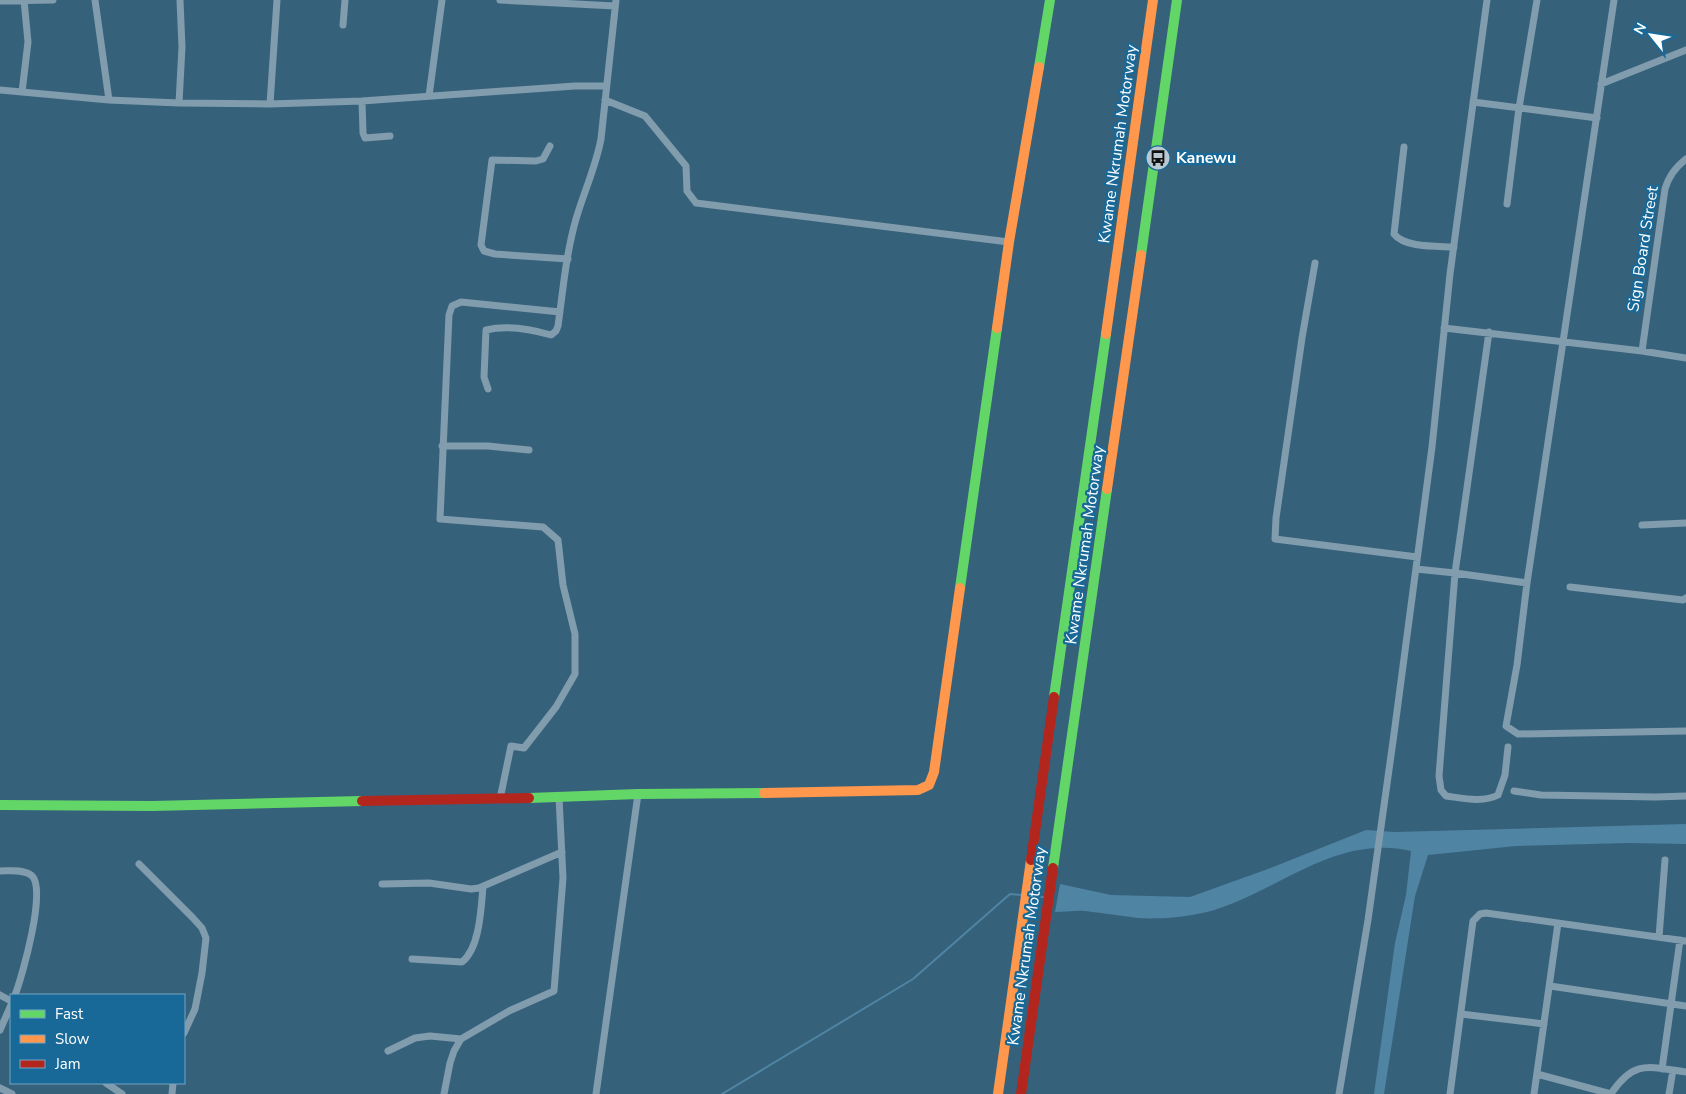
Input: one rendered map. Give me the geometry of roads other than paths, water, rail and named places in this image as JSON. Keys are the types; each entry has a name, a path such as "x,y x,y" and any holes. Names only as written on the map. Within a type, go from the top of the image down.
{"main road":[{"path":"0,805 152,806 559,798 638,794 918,790 929,785 934,772 1009,242 1050,0"},
{"name":"Kwame Nkrumah Motorway","path":"998,1094 1153,0"},
{"name":"Kwame Nkrumah Motorway","path":"1021,1094 1177,0"}],"street":[{"path":"22,92 28,42 24,0"},
{"path":"0,1 53,0"},
{"path":"95,0 109,100"},
{"path":"179,103 182,47 180,0"},
{"path":"270,104 277,0"},
{"path":"343,25 345,0"},
{"path":"429,96 442,0"},
{"path":"488,389 484,377 486,330 500,327 551,335 558,326 568,259 576,222 598,154 615,3 500,0"},
{"path":"1339,1094 1382,825 1432,447 1444,328 1487,0"},
{"path":"1507,204 1519,108 1537,0"},
{"path":"1614,0 1527,583 1518,665 1506,726 1518,734 1686,731"},
{"path":"1601,84 1686,50"},
{"path":"0,90 109,100 270,104 362,101 575,86 606,86"},
{"path":"605,100 645,116 686,166 687,191 696,203 1009,242"},
{"path":"362,101 363,132 365,138 390,136"},
{"path":"1473,102 1596,118"},
{"path":"550,146 543,159 536,161 492,160 481,245 484,251 495,254 568,259"},
{"path":"1404,147 1394,234 1398,239 1406,243 1454,247"},
{"name":"Sign Board Street","path":"1642,351 1665,189 1668,178 1676,167 1686,159"},
{"path":"1315,263 1302,338 1276,518 1275,539 1417,557"},
{"path":"500,799 511,746 524,748 556,707 575,674 575,634 563,585 558,540 543,527 440,519 449,315 452,306 461,302 560,312"},
{"path":"1444,328 1489,332 1686,358"},
{"path":"1489,332 1455,573 1438,776 1441,790 1446,796 1461,798 1489,799 1498,795 1505,775 1508,747"},
{"path":"442,446 488,446 529,450"},
{"path":"1642,525 1686,523"},
{"path":"1416,569 1527,583"},
{"path":"1570,587 1683,600 1686,598"},
{"path":"1514,791 1541,795 1686,796"},
{"path":"596,1094 638,794"},
{"path":"444,1094 450,1063 461,1039 509,1011 554,991 563,878 559,798"},
{"path":"382,884 429,883 471,889 483,887 562,852"},
{"path":"1659,937 1665,860"},
{"path":"139,864 202,928 206,938 195,1009 185,1031"},
{"path":"0,871 24,872 32,875 37,882 33,927 21,979 15,994"},
{"path":"412,959 459,962 465,960 477,933 483,887"},
{"path":"1450,1094 1473,921 1476,917 1486,913 1683,940 1670,1004 1662,1069"},
{"path":"1534,1094 1558,923"},
{"path":"1550,986 1686,1006"},
{"path":"1461,1014 1544,1024"},
{"path":"0,1030 9,1017"},
{"path":"388,1051 415,1038 430,1036 461,1039"},
{"path":"1538,1074 1611,1094 1618,1083 1636,1069 1645,1066 1686,1072"},
{"path":"1669,1094 1673,1070"},
{"path":"107,1084 122,1094"},
{"path":"0,1088 12,1094"}],"water":[{"path":"1686,824 1686,844 1629,843 1516,846 1428,855 1415,896 1384,1094 1374,1094 1395,943 1406,895 1411,851 1381,848 1352,851 1299,871 1220,908 1186,916 1138,918 1082,911 1055,912 1060,884 1111,895 1190,897 1268,869 1366,830 1395,832"}],"waterway":[{"path":"722,1094 913,979 1010,894 1021,895"},
{"path":"1030,896 1043,897"}],"place":[{"name":"Kanewu","path":"1158,158"}]}
